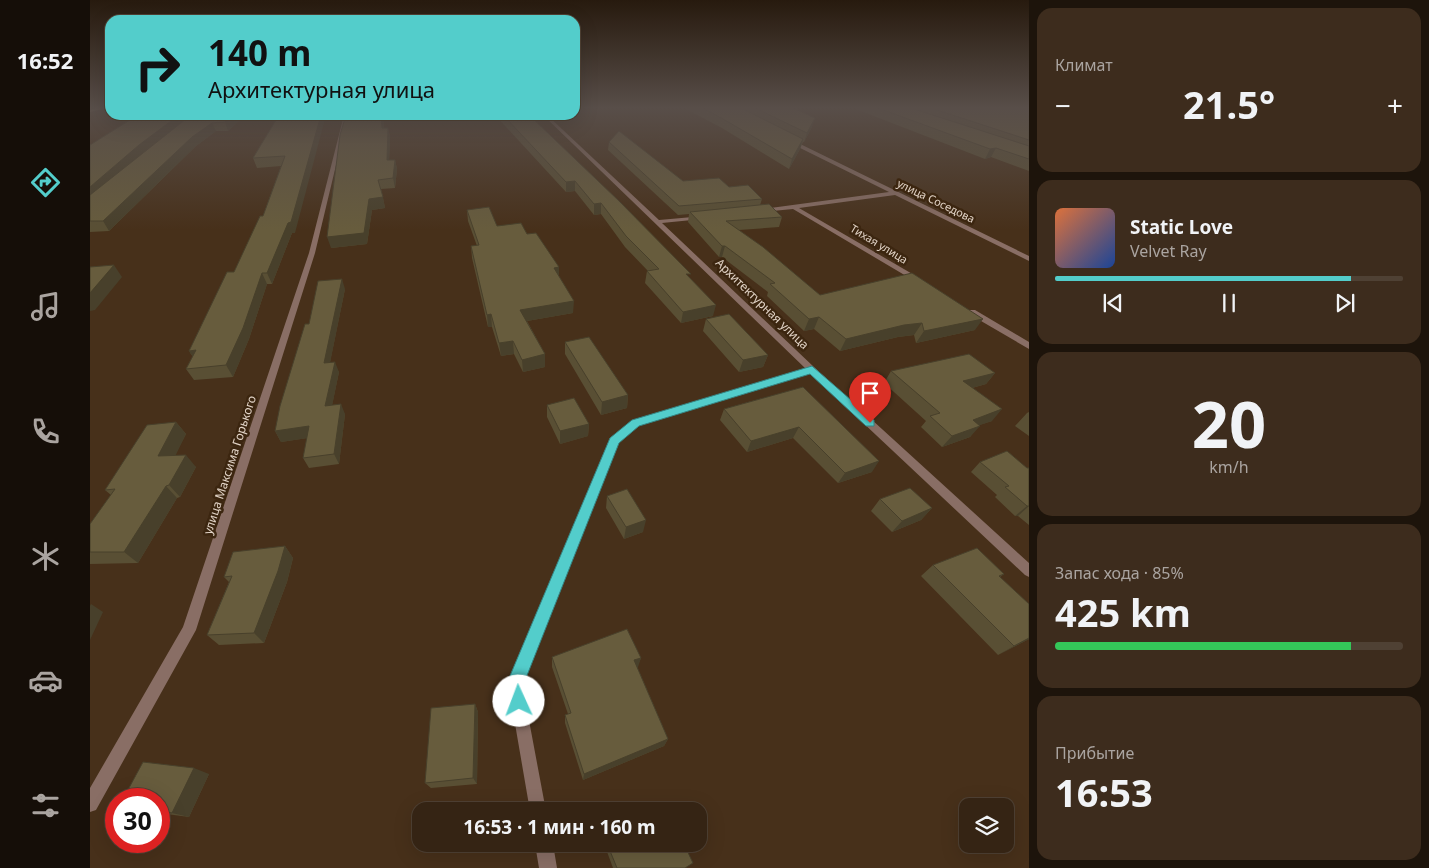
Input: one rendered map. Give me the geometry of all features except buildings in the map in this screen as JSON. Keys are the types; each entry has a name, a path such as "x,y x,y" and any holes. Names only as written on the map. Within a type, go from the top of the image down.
{"street":[{"name":"улица Максима Горького","path":"90,804 189,630 312,253 338,149"},
{"name":"Архитектурная улица","path":"580,149 812,370 1029,571"},
{"name":"улица Соседова","path":"806,149 1029,259"},
{"path":"756,212 896,193"},
{"name":"Тихая улица","path":"795,208 928,287"},
{"path":"658,222 707,217"},
{"path":"962,306 1029,346"},
{"path":"536,802 515,683 614,441 636,423 812,370"},
{"path":"545,852 548,868"}],"route":[{"path":"519,701 515,683 614,441 636,423 812,370 870,423"}]}
